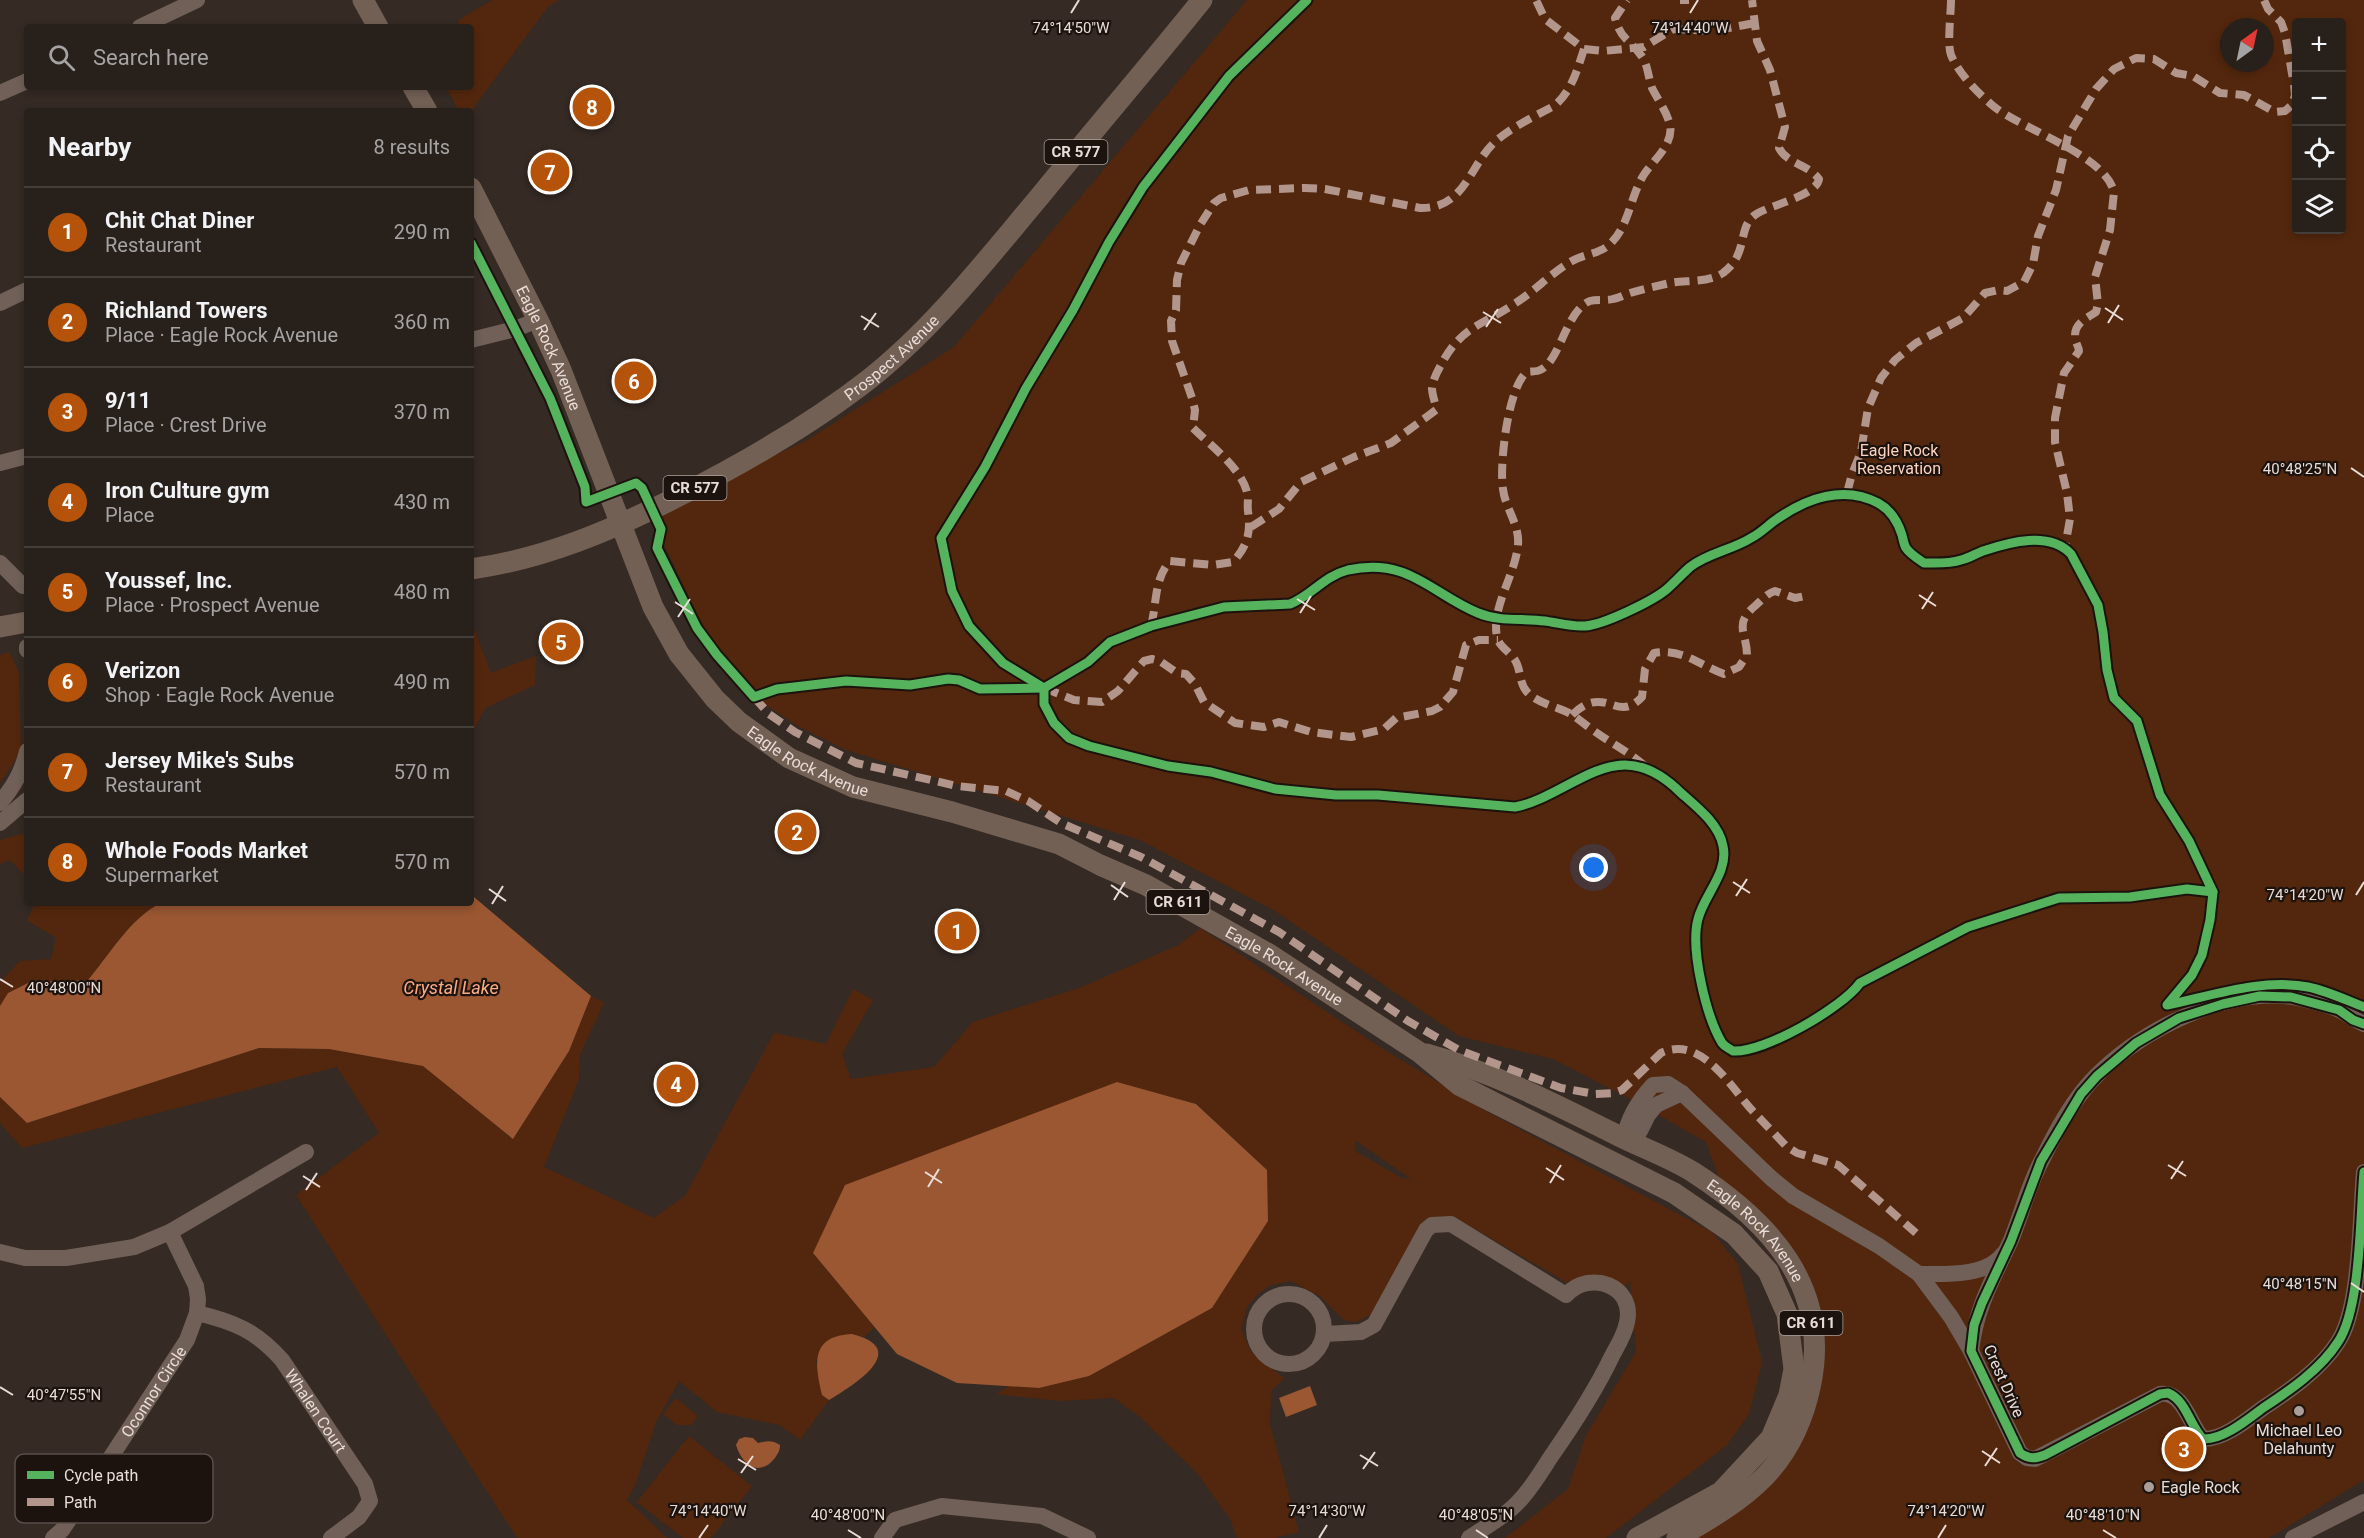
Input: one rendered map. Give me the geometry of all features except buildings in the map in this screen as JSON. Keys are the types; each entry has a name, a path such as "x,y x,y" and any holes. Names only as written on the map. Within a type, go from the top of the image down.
{"main road":[{"path":"363,0 376,24"},
{"name":"Prospect Avenue","path":"474,568 535,555 622,525 767,449 867,380 890,362 987,259 1202,0"},
{"path":"416,90 425,108"},
{"name":"Eagle Rock Avenue","path":"474,194 561,370 653,607 679,654 721,705 770,746 810,769 853,787 952,812 1059,844 1146,885 1249,942 1419,1052 1459,1084 1674,1193 1734,1234 1768,1271 1787,1314 1794,1369 1789,1395 1771,1438 1721,1492 1637,1538"},
{"path":"0,627 24,623"},
{"name":"Eagle Rock Avenue","path":"1419,1052 1460,1064 1540,1096 1692,1172 1742,1208 1774,1239 1793,1266 1805,1296 1814,1338 1813,1372 1807,1404 1795,1436 1777,1463 1755,1487 1727,1509 1677,1538"},
{"path":"1522,1117 1544,1115 1613,1146 1624,1139"},
{"path":"1622,1168 1624,1139"}],"street":[{"path":"146,24 197,0"},
{"path":"0,93 24,82"},
{"path":"0,303 24,291"},
{"path":"474,339 515,329 538,320"},
{"path":"0,463 24,457"},
{"path":"0,563 22,586"},
{"path":"0,803 14,786 24,763"},
{"path":"0,823 24,803"},
{"name":"Crest Drive","path":"1971,1351 1974,1325 2041,1161 2060,1126 2081,1095 2097,1076 2136,1043 2179,1018 2223,1004 2260,996 2291,997 2339,1010 2358,1022 2364,1040"},
{"name":"Crest Drive","path":"1624,1139 1631,1114 1653,1085 1668,1084 1682,1093 1793,1196 1879,1246 1919,1274 1952,1317 2020,1453 2027,1458 2035,1459 2160,1394 2168,1393 2175,1396 2203,1439 2211,1439 2255,1414 2303,1378 2331,1352 2348,1323 2353,1297 2364,1172"},
{"path":"0,1252 26,1258 66,1258 134,1247 170,1232 306,1152"},
{"path":"1324,1334 1361,1332 1374,1325 1422,1236 1432,1225 1438,1224 1451,1224 1566,1295 1577,1286 1594,1281 1616,1289 1623,1298 1628,1318 1625,1331 1599,1384 1519,1501 1469,1538"},
{"name":"Oconnor Circle","path":"113,1454 180,1350 197,1313 196,1286 170,1232"},
{"path":"1919,1274 1945,1275 1972,1271 1999,1259 2005,1251"},
{"path":"1294,1293 1308,1298 1318,1308 1324,1320 1324,1334 1320,1347 1310,1358 1298,1364 1284,1364 1271,1359 1260,1350 1254,1337 1254,1323 1258,1310 1268,1300 1281,1294 1294,1293"},
{"name":"Whalen Court","path":"197,1313 245,1328 266,1343 282,1360 365,1484 370,1501 360,1517 331,1538"},
{"path":"2293,1538 2364,1502"},
{"path":"882,1538 895,1520 942,1506 1042,1516 1088,1538"},
{"name":"Oconnor Circle","path":"53,1538 67,1523"}],"green space":[{"path":"492,0 559,0 548,7 473,108 457,108 448,90 474,90 474,24 457,24 460,19"},
{"name":"Eagle Rock Reservation","path":"1247,0 2364,0 2364,1480 2269,1538 1681,1538 1781,1457 1819,1397 1812,1318 1769,1238 1719,1178 1706,1142 1625,1096 1553,1059 1459,1036 1275,911 1140,840 846,750 798,726 754,697 706,635 649,511 804,442 954,347"},
{"path":"474,629 491,673 536,656 535,685 485,708 474,729"},
{"path":"9,652 19,672 21,751 0,783 0,655"},
{"path":"24,833 24,875 10,860 0,864 0,840"},
{"path":"34,906 156,906 130,927 88,980 30,982 8,993 0,1006 0,982 20,961 51,959 56,938 27,920"},
{"path":"1200,928 1383,1049 1491,1114 1712,1232 1738,1264 1762,1362 1749,1414 1727,1445 1606,1538 1505,1538 1568,1489 1586,1435 1636,1352 1630,1281 1623,1288 1592,1275 1566,1282 1453,1216 1432,1220 1375,1312 1356,1322 1344,1320 1320,1296 1291,1281 1271,1285 1258,1294 1247,1307 1241,1329 1251,1352 1284,1378 1271,1391 1270,1424 1299,1532 1275,1538 1237,1538 1230,1519 1197,1473 1140,1417 1114,1398 1060,1401 996,1394 1009,1386 1039,1388 1089,1376 1212,1308 1268,1221 1267,1170 1197,1104 1117,1083 813,1253 874,1327 865,1337 852,1334 816,1360 822,1395 829,1400 800,1440 780,1425 717,1412 679,1381 656,1422 636,1483 627,1500 667,1538 517,1538 296,1195 379,1133 337,1067 22,1148 0,1123 0,1097 27,1123 259,1048 329,1049 423,1066 513,1139 569,1051 591,996 604,1002 580,1055 579,1079 544,1167 654,1218 685,1196 774,1033 826,1044 853,989 873,1000 842,1054 851,1079 934,1067 973,1022 1079,988 1179,945","holes":["1355,1140 1411,1179 1402,1178 1355,1151"]},
{"path":"676,1398 698,1416 691,1425 677,1425 663,1414"},
{"path":"689,1436 752,1486 711,1538 683,1538 637,1502"}],"water":[{"name":"Crystal Lake","path":"474,897 591,996 569,1051 513,1139 423,1066 329,1049 259,1048 27,1123 0,1097 0,1006 8,993 30,982 88,980 121,937 156,906 474,906"},
{"path":"1117,1082 1196,1104 1267,1170 1268,1221 1212,1308 1089,1376 1039,1388 957,1383 897,1354 813,1253 845,1185"},
{"path":"852,1334 869,1341 877,1349 878,1358 863,1376 829,1400 822,1395 819,1383 817,1362 819,1353 822,1345 829,1340"},
{"path":"1310,1386 1317,1405 1286,1417 1279,1398"},
{"path":"753,1438 758,1443 769,1441 777,1443 780,1445 779,1452 769,1464 757,1468 752,1466 742,1458 736,1445 739,1439"}],"marked path":[{"path":"1151,626 1161,576 1170,561 1213,565 1233,562 1242,550 1249,532 1248,497 1244,483 1224,457 1193,428 1195,410 1172,341 1171,321 1176,310 1177,280 1181,263 1200,225 1214,203 1221,198 1249,190 1325,189 1420,208 1448,201 1457,193 1497,140 1554,106 1565,94 1573,80 1584,49 1545,19 1536,0"},
{"path":"1251,527 1279,509 1301,482 1354,457 1391,443 1436,410 1432,391 1433,381 1457,341 1522,299 1564,266 1602,250 1616,237 1643,176 1666,146 1670,132 1669,120 1652,88 1645,62 1622,35 1617,25 1615,18 1627,0"},
{"path":"1680,0 1689,0"},
{"path":"1645,766 1571,714 1531,696 1523,685 1514,659 1498,641 1497,614 1513,568 1518,545 1517,530 1503,489 1502,463 1506,427 1520,380 1527,372 1539,371 1547,365 1575,314 1582,306 1590,301 1615,299 1670,283 1704,280 1723,273 1737,257 1744,232 1751,218 1794,199 1816,185 1819,179 1787,157 1779,148 1785,127 1770,70 1757,41 1752,0"},
{"path":"1951,0 1949,37 1951,55 1969,82 1992,105 2005,114 2060,143 2095,166 2107,178 2114,192 2110,230 2095,277 2098,304 2096,312 2077,326 2075,336 2079,351 2064,373 2055,418 2055,442 2067,493 2070,519 2065,547"},
{"path":"1847,493 1861,452 1868,408 1881,378 1895,360 1916,343 1963,318 1985,293 1998,290 2007,291 2024,282 2033,264 2038,236 2056,190 2068,136 2096,89 2114,69 2136,58 2154,59 2176,73 2193,76 2220,93 2244,95 2275,112 2285,111 2292,105 2295,95 2285,33 2281,22 2268,9 2264,0"},
{"path":"1584,49 1603,51 1644,47 1673,29 1713,31 1755,23"},
{"path":"1572,715 1594,702 1625,707 1633,704 1642,697 1645,669 1654,653 1682,655 1724,674 1739,667 1747,655 1743,624 1748,612 1775,591 1795,598 1810,595"},
{"path":"1044,688 1074,700 1102,702 1118,691 1144,661 1152,659 1160,661 1177,673 1186,674 1195,684 1204,702 1235,723 1264,727 1279,722 1311,732 1351,737 1384,729 1396,718 1432,711 1440,707 1453,692 1466,645 1479,640 1498,640"},
{"path":"754,697 769,714 795,732 856,763 957,786 1006,791 1028,801 1061,823 1141,857 1279,932 1408,1021 1459,1050 1561,1088 1595,1094 1622,1090 1661,1053 1675,1049 1701,1056 1723,1075 1786,1146 1797,1153 1838,1165 1916,1233"}],"cycle path":[{"path":"1307,0 1229,76 1143,187 1026,388 985,467 941,538 952,591 969,626 1003,663 1044,688 1044,704 1054,723 1069,738 1089,746 1168,766 1211,772 1275,789 1515,807 1543,797 1584,776 1611,767 1625,765 1641,767 1656,773 1700,810 1712,823 1721,838 1724,856 1722,865 1698,919 1696,947 1701,982 1710,1016 1722,1043 1733,1051 1763,1045 1801,1027 1837,1004 1860,983 1968,927 2059,898 2130,897 2187,889 2213,892"},
{"path":"474,249 550,398 585,487 586,502 636,483 642,488 661,529 657,548 697,628 754,697 777,689 846,681 910,685 948,679 959,680 980,689 1044,688 1088,662 1110,642 1151,626 1224,607 1290,604 1339,573 1369,567 1387,568 1418,579 1461,605 1486,616 1575,626 1593,625 1628,612 1651,600 1697,562 1744,542 1801,505 1826,496 1852,495 1878,503 1887,509 1898,526 1906,548 1924,563 1956,561 1983,551 2029,540 2052,543 2062,547 2071,554 2098,605 2107,670 2114,698 2137,721 2160,795 2189,841 2213,892 2210,920 2202,955 2192,975 2167,1005 2255,986 2291,985 2322,991 2364,1007"},
{"path":"2364,1024 2353,1020 2339,1010 2291,997 2260,996 2223,1004 2179,1018 2136,1043 2097,1076 2081,1094 2041,1161 2011,1241 1974,1325 1971,1351 2020,1453 2032,1458 2045,1455 2160,1394 2168,1393 2184,1407 2203,1439 2219,1436 2304,1379 2331,1352 2346,1327 2358,1260 2364,1172"}],"place":[{"name":"Whole Foods Market","path":"592,107"},
{"name":"Jersey Mike's Subs","path":"550,172"},
{"name":"Verizon","path":"634,381"},
{"name":"Youssef, Inc.","path":"561,642"},
{"name":"Richland Towers","path":"797,832"},
{"name":"Chit Chat Diner","path":"957,931"},
{"name":"Iron Culture gym","path":"676,1084"},
{"name":"Michael Leo Delahunty","path":"2299,1411"},
{"name":"9/11","path":"2184,1449"},
{"name":"Eagle Rock","path":"2149,1487"}]}
